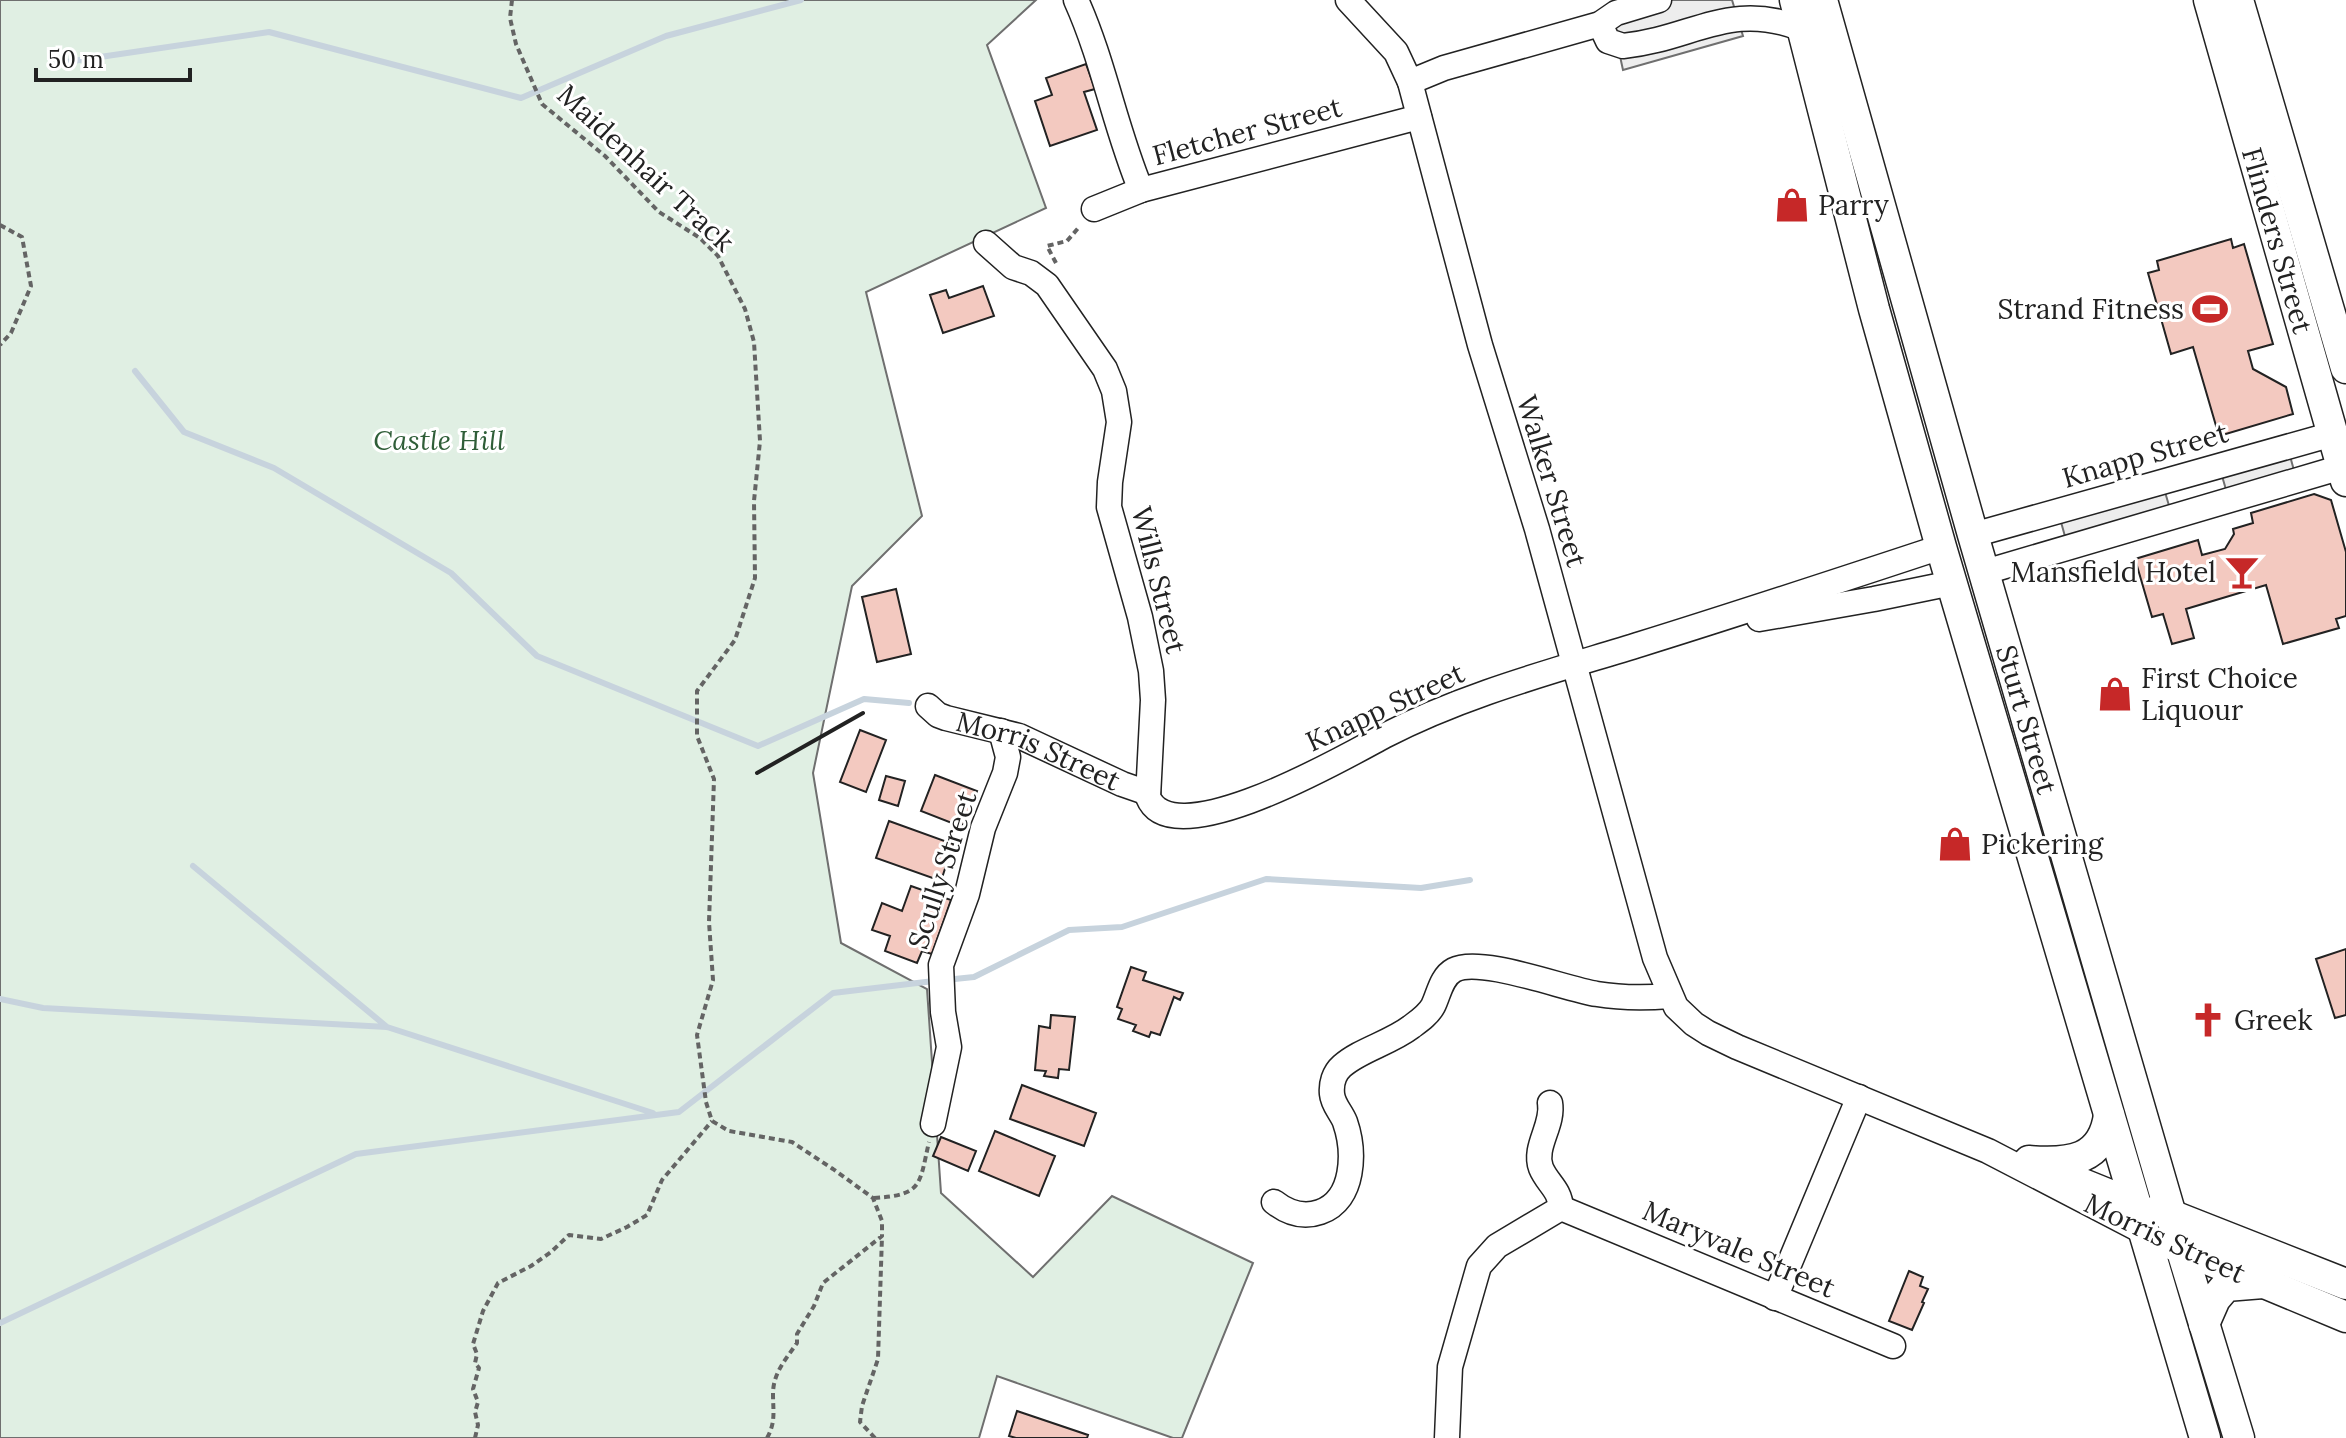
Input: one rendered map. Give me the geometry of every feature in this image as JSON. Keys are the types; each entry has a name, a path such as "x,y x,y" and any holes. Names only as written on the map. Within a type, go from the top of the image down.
{"main road":[{"name":"Flinders Street","path":"2209,0 2340,432 2345,471"},
{"name":"Flinders Street","path":"2238,0 2346,368"},
{"name":"Sturt Street","path":"1818,11 1862,145 2171,1215 2239,1438"},
{"name":"Sturt Street","path":"1818,11 1832,152 1941,547 2205,1438"},
{"path":"1832,152 1862,145"},
{"path":"1941,547 1973,535"},
{"path":"1952,583 1985,572"},
{"path":"2029,1161 2062,1162 2092,1151 2104,1139 2109,1115"},
{"name":"Morris Street","path":"2135,1202 2346,1284"},
{"name":"Morris Street","path":"2144,1232 2346,1317"},
{"path":"2204,1324 2215,1299 2226,1286 2265,1283"}],"street":[{"path":"1076,0 1098,51 1119,132 1141,190"},
{"name":"Walker Street","path":"1348,0 1396,52 1410,82 1480,345 1537,529 1655,958 1670,996"},
{"path":"1410,82 1444,68 1600,24 1616,13 1659,0"},
{"path":"1600,24 1608,41 1623,46 1746,7 1766,14 1818,11"},
{"name":"Fletcher Street","path":"1094,209 1141,190 1419,117"},
{"name":"Wills Street","path":"986,243 1013,267 1031,273 1047,285 1111,380 1119,422 1109,507 1140,617 1151,671 1153,700 1148,793"},
{"name":"Knapp Street","path":"1973,535 2340,432"},
{"path":"1985,572 2345,471"},
{"path":"2039,516 2049,554"},
{"name":"Knapp Street","path":"1148,793 1153,806 1166,813 1197,815 1230,808 1332,766 1384,736 1464,700 1941,547"},
{"path":"1874,569 1884,597"},
{"name":"Knapp Street","path":"1704,624 1803,612 1952,583"},
{"name":"Morris Street","path":"928,706 938,715 1001,731 1148,793"},
{"name":"Scully Street","path":"933,1124 949,1047 940,972 967,894 983,828 1005,773 1007,750 1001,731"},
{"path":"1005,773 1019,755 1048,749"},
{"path":"1274,1202 1295,1213 1311,1214 1328,1209 1339,1199 1348,1184 1350,1147 1344,1119 1333,1099 1332,1086 1336,1073 1348,1062 1396,1037 1423,1017 1433,1006 1446,977 1456,969 1487,967 1600,995 1670,996"},
{"name":"Morris Street","path":"1670,996 1685,1016 1708,1033 1988,1151 2144,1232"},
{"path":"1775,1298 1859,1097"},
{"path":"1447,1438 1450,1367 1479,1266 1497,1246 1561,1208 1558,1192 1540,1164 1551,1119 1550,1103"},
{"name":"Morris Street","path":"1988,1151 2029,1161 2135,1202"},
{"name":"Maryvale Street","path":"1561,1208 1893,1346"}],"path":[{"name":"Maidenhair Track","path":"512,0 510,18 516,44 542,104 605,156 659,212 700,238 718,256 745,309 754,342 760,441 754,501 755,578 735,640 697,691 697,736 714,779 709,922 713,980 697,1035 706,1102 712,1121"},
{"path":"0,225 22,237 31,286 11,333 0,345"},
{"path":"1047,246 1067,241"},
{"path":"475,1438 478,1402 473,1389 479,1368 475,1363 477,1354 473,1344 483,1311 498,1283 541,1259 569,1235 601,1239 647,1215 662,1180 712,1121 729,1131 792,1142 873,1198 882,1221 878,1359 862,1406 860,1422 875,1438"},
{"path":"873,1198 901,1197 920,1182 933,1124"},
{"path":"767,1438 775,1417 773,1392 777,1373 797,1343 797,1334 814,1306 823,1283 882,1236"}],"green space":[{"name":"Castle Hill","path":"0,0 1036,0 987,45 1046,208 866,292 922,516 852,586 813,773 841,943 927,989 941,1193 1033,1277 1112,1196 1253,1263 1182,1438 1173,1438 997,1376 979,1438 0,1438"}],"shaded area":[{"path":"1659,0 1732,0 1743,36 1623,70 1611,15"},
{"path":"2290,456 2295,474 2227,493 2222,476"},
{"path":"2165,492 2170,509 2066,540 2061,522"}],"building":[{"path":"1086,64 1095,89 1084,92 1097,130 1050,146 1035,101 1052,95 1046,78"},
{"name":"Strand Fitness","path":"2231,239 2233,248 2244,244 2273,344 2248,351 2253,369 2286,387 2293,414 2219,436 2193,347 2171,354 2148,273 2159,270 2157,261"},
{"path":"983,286 994,316 943,333 930,295 946,290 949,298"},
{"name":"Mansfield Hotel","path":"2314,494 2331,500 2346,552 2346,616 2336,619 2339,628 2283,644 2266,585 2186,609 2194,638 2172,644 2163,614 2152,617 2135,559 2198,540 2202,555 2225,549 2234,534 2233,529 2253,523 2251,513"},
{"path":"896,589 911,654 877,662 862,597"},
{"path":"860,730 886,740 866,792 840,782"},
{"path":"935,775 977,791 962,827 921,811"},
{"path":"886,776 905,781 898,806 879,800"},
{"path":"889,821 953,844 941,881 876,858"},
{"path":"911,886 951,900 932,954 922,951 917,963 885,951 890,936 872,930 882,903 902,911"},
{"path":"2346,949 2346,1015 2335,1018 2316,959"},
{"path":"1131,967 1146,972 1143,980 1183,993 1180,1000 1174,997 1160,1035 1151,1032 1149,1037 1133,1031 1136,1025 1118,1019 1122,1009 1117,1007"},
{"path":"1051,1015 1075,1017 1069,1070 1059,1069 1058,1078 1044,1076 1046,1071 1035,1070 1039,1026 1050,1028"},
{"path":"1022,1085 1096,1113 1084,1146 1010,1119"},
{"path":"995,1131 1055,1156 1039,1196 979,1171"},
{"path":"941,1137 976,1151 968,1171 933,1156"},
{"path":"1909,1271 1923,1277 1920,1286 1928,1289 1912,1330 1889,1321"},
{"path":"1017,1411 1088,1435 1087,1438 1009,1436"}],"waterway":[{"path":"66,62 269,32 521,98 666,36 801,0"},
{"path":"135,371 184,432 274,468 451,573 537,656 758,746 864,699 909,703"},
{"path":"193,866 387,1027"},
{"path":"945,980 974,977 1069,930 1122,927 1266,879 1421,888 1470,880"},
{"path":"0,1323 356,1154 679,1112 833,993 934,981"},
{"path":"0,999 43,1008 387,1027 653,1113"}],"wall":[{"path":"757,773 863,713"}],"place":[{"name":"Parry","path":"1792,205"},
{"name":"Strand Fitness","path":"2210,309"},
{"name":"Mansfield Hotel","path":"2242,572"},
{"name":"First Choice Liquour","path":"2115,694"},
{"name":"Pickering","path":"1955,844"},
{"name":"Greek","path":"2208,1020"}]}
